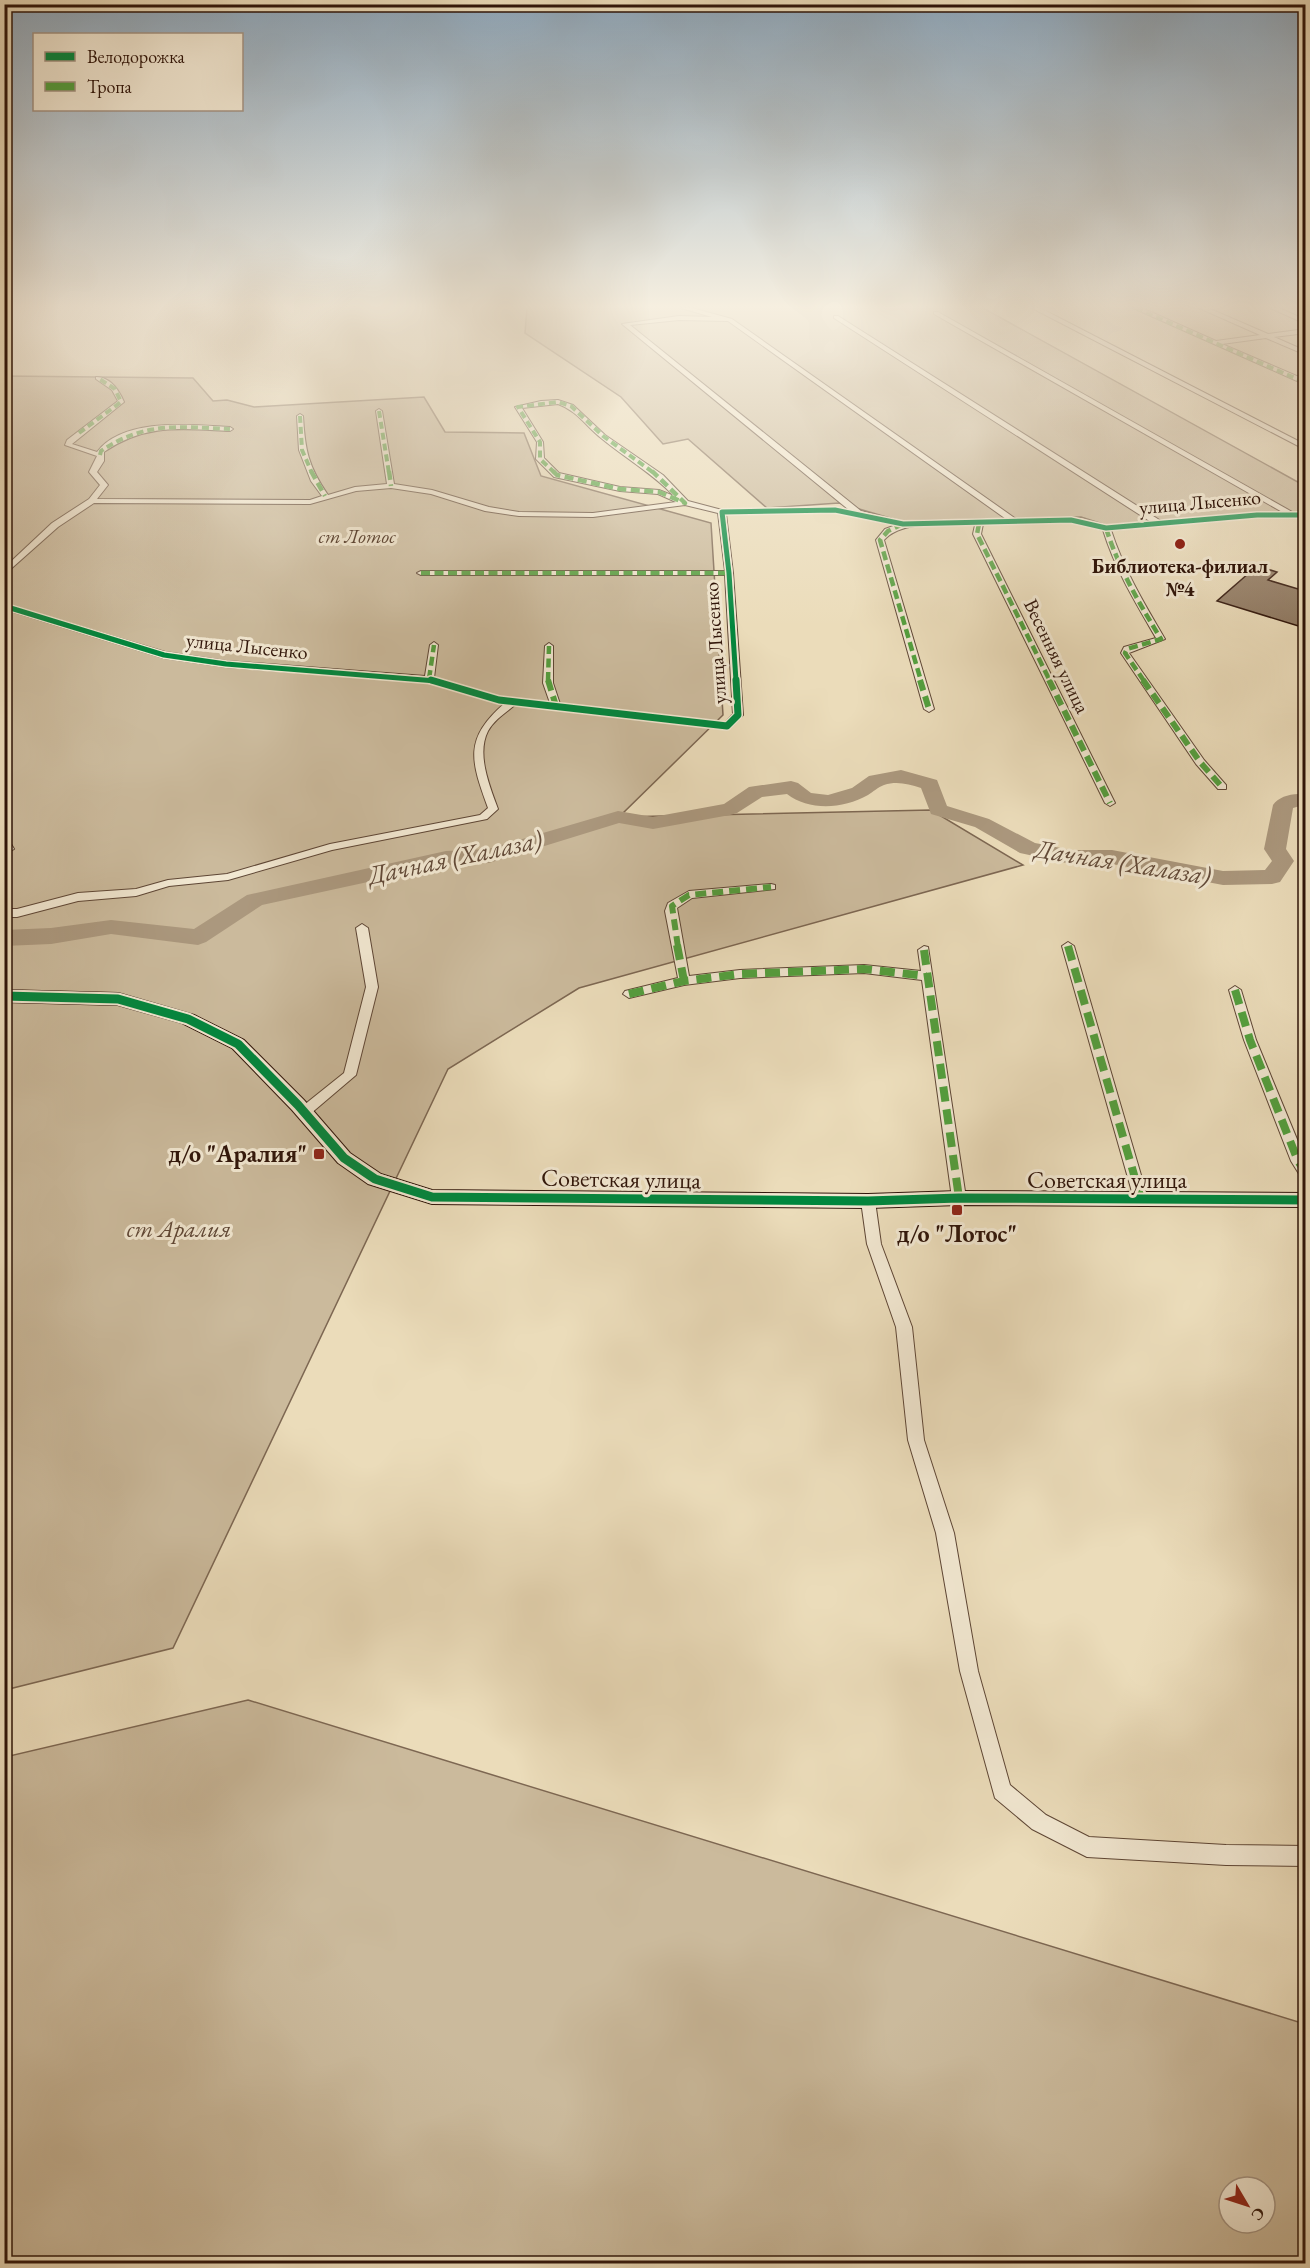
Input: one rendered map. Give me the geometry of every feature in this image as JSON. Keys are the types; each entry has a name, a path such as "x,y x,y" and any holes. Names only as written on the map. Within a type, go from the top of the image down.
{"street":[{"path":"100,455 68,446 69,441 105,414"},
{"path":"379,414 391,486"},
{"path":"522,414 540,442 540,459 557,475 620,489 659,492 685,503 722,512"},
{"path":"579,414 603,436 660,477 685,503"},
{"path":"736,414 858,513"},
{"path":"862,414 1015,522"},
{"path":"988,414 1160,524"},
{"path":"1115,414 1292,514"},
{"path":"1239,414 1305,448"},
{"path":"300,416 302,450 315,481 325,496"},
{"path":"4,573 55,525 92,501 104,485 93,472 100,461 101,451 129,434 171,428 230,429"},
{"path":"92,501 310,502 355,489 391,486 432,492 488,509 519,514 593,515 685,503"},
{"name":"улица Лысенко","path":"4,606 164,655 225,664 429,679 513,701 718,726 731,723 738,715 729,573 722,512 835,510 903,524 979,524 1071,520 1106,528 1257,515 1305,515"},
{"path":"903,524 888,531 880,540 929,709"},
{"name":"Весенняя улица","path":"979,524 977,534 1110,803"},
{"path":"1106,528 1116,559 1128,584 1161,639 1127,650 1125,653 1200,762 1222,787"},
{"path":"421,573 729,573"},
{"path":"429,679 434,645"},
{"path":"549,646 548,683 556,706"},
{"path":"4,913 17,914 78,897 136,892 168,884 228,877 330,847 483,817 493,808 479,756 481,737 487,726 513,701"},
{"path":"4,841 9,849 4,852"},
{"path":"684,981 672,906 689,895 771,887"},
{"path":"304,1112 350,1075 372,987 362,928"},
{"path":"1068,946 1141,1199"},
{"path":"924,950 959,1198"},
{"path":"629,994 684,981 740,974 864,969 926,976"},
{"path":"1235,990 1250,1040 1305,1173"},
{"name":"Советская улица","path":"4,996 118,999 188,1019 238,1044 304,1112 344,1158 375,1179 432,1197 868,1201 959,1198 1305,1200"},
{"path":"868,1201 874,1244 904,1327 916,1440 945,1533 969,1671 1002,1791 1039,1822 1087,1847 1226,1855 1305,1856"}],"green space":[{"path":"4,414 434,414 445,432 524,433 541,476 711,523 723,715 619,817 931,810 1023,865 579,988 448,1069 173,1648 5,1690"},
{"path":"636,414 1174,414 1305,486 1305,511 1112,527 1081,517 900,521 839,503 767,508 688,439 663,444"},
{"path":"248,1700 1305,2024 1305,2263 5,2263 5,1757"}],"building":[{"path":"1257,566 1277,572 1268,580 1305,591 1305,628 1217,601"}],"waterway":[{"name":"Дачная (Халаза)","path":"4,938 51,936 111,927 198,937 255,900 446,858 489,856 618,817 653,823 730,809 756,791 791,787 805,798 829,801 859,792 876,780 901,776 930,784 938,810 982,823 1028,848 1071,857 1112,857 1223,878 1272,877 1283,861 1275,849 1283,805 1298,799 1306,801"}],"marked path":[{"path":"79,433 105,414"},
{"path":"379,414 391,486"},
{"path":"522,414 540,442 540,459 557,475 620,489 659,492 685,503 660,477 603,436 579,414"},
{"path":"300,416 302,450 315,481 325,496"},
{"path":"100,455 101,451 118,439 154,428 230,429"},
{"path":"903,524 888,531 880,540 929,709"},
{"path":"979,524 977,534 1110,803"},
{"path":"1106,528 1116,559 1128,584 1161,639 1127,649 1125,653 1200,762 1222,787"},
{"path":"421,573 729,573"},
{"path":"429,679 434,645"},
{"path":"549,646 548,683 556,706"},
{"path":"684,981 672,906 689,895 771,887"},
{"path":"1068,946 1141,1199"},
{"path":"924,950 959,1198"},
{"path":"629,994 684,981 740,974 864,969 926,976"},
{"path":"1235,990 1250,1040 1298,1161 1306,1173"}],"cycle path":[{"path":"4,606 164,655 226,664 429,679 499,700 727,726 738,715 729,573 722,512 835,510 903,524 1071,520 1106,528 1257,515 1306,515"},
{"path":"4,996 118,999 188,1019 238,1044 298,1105 344,1158 375,1179 432,1197 868,1201 959,1198 1306,1200"}],"place":[{"name":"Библиотека-филиал №4","path":"1180,544"},
{"name":"д/о \"Аралия\"","path":"319,1154"},
{"name":"д/о \"Лотос\"","path":"957,1210"}],"park label":[{"name":"ст Лотос","path":"357,536"},
{"name":"ст Аралия","path":"179,1229"}]}
